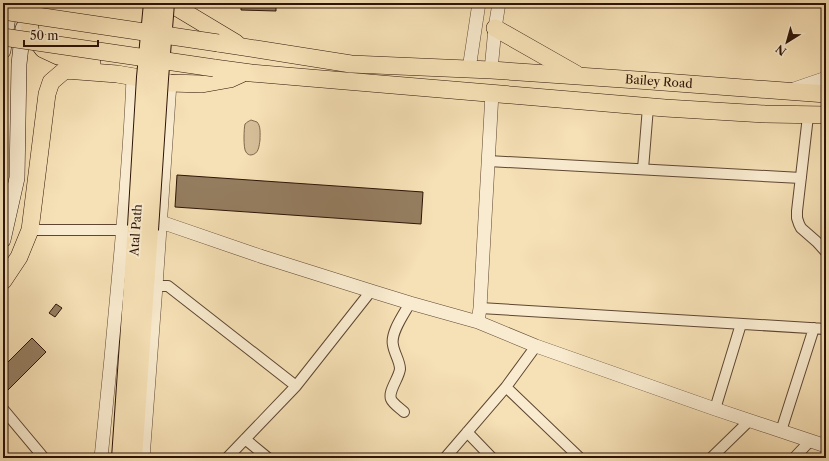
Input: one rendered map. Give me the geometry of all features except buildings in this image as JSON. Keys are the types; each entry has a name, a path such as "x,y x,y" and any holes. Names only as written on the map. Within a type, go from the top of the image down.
{"highway":[{"path":"32,3 32,14 29,24 31,33 43,49 58,56 84,62 176,75 212,77 239,71"},
{"path":"171,4 241,47"},
{"name":"Bailey Road","path":"3,11 351,64 491,70 789,90 826,94"},
{"path":"495,28 580,76"},
{"path":"3,37 239,71 656,108 808,116 826,115"},
{"path":"3,281 18,257 30,230 47,94 51,82 65,70 117,74 170,82 202,84 230,79 239,71"},
{"path":"637,80 657,89 683,91 686,93 688,98 686,102 681,105 656,108"}],"main road":[{"path":"3,51 10,3"},
{"path":"3,239 17,178 19,64 25,3"},
{"name":"Atal Path","path":"134,458 142,227 145,77 152,3"},
{"name":"Atal Path","path":"120,458 142,227 160,79 171,4"}],"street":[{"path":"469,70 479,3"},
{"path":"491,70 499,3"},
{"path":"133,77 132,113 142,227 156,286 143,458"},
{"path":"789,90 826,78"},
{"path":"101,458 111,365 168,114 170,82"},
{"path":"478,322 492,93"},
{"path":"643,169 656,108"},
{"path":"132,113 168,114"},
{"path":"808,116 797,218 801,228 826,252"},
{"path":"488,161 801,178"},
{"path":"30,230 142,227 260,256 410,303 478,322 536,346 749,421 826,446"},
{"path":"156,286 168,286 296,386"},
{"path":"227,458 296,386 371,291"},
{"path":"404,412 391,398 391,393 400,370 392,340 396,328 410,303"},
{"path":"480,308 826,328"},
{"path":"715,409 741,324"},
{"path":"781,431 814,328"},
{"path":"445,458 506,387 536,346"},
{"path":"506,387 580,458"},
{"path":"4,412 44,458"},
{"path":"711,458 749,421"},
{"path":"467,432 492,458"},
{"path":"245,439 268,458"},
{"path":"794,458 810,441"}],"shaded area":[{"path":"251,120 257,122 260,128 260,140 256,153 251,155 247,154 244,147 244,129 245,124"}]}
